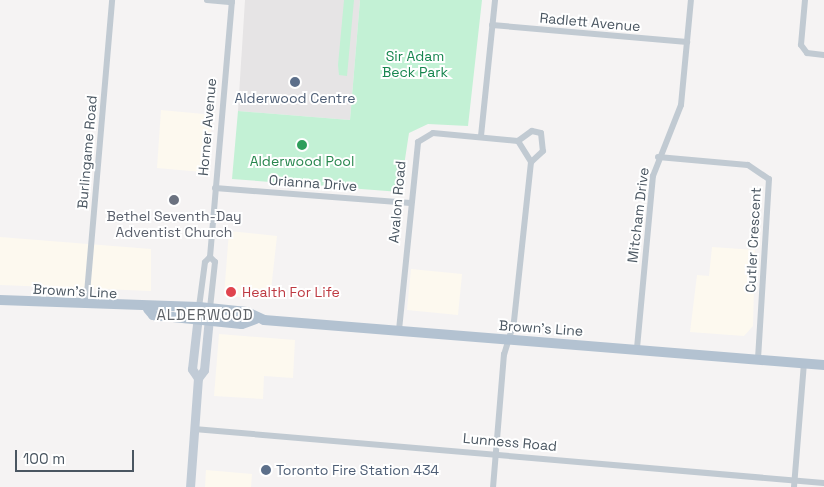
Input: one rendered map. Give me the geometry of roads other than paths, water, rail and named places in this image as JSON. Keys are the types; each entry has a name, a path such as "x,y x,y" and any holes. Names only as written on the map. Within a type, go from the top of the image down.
{"main road":[{"name":"Brown's Line","path":"0,300 148,309 154,304 199,307 247,312 256,320"},
{"name":"Horner Avenue","path":"199,307 203,320"},
{"name":"Horner Avenue","path":"190,487 198,378 192,369 203,320 210,308"},
{"name":"Brown's Line","path":"148,309 153,315 246,325 256,320 637,348 824,364"}],"street":[{"name":"Burlingame Road","path":"86,305 112,0"},
{"path":"207,0 232,1"},
{"path":"495,0 481,136 518,141 532,131 541,133 543,151 531,162"},
{"name":"Mitcham Drive","path":"637,348 658,157 681,105 691,0"},
{"path":"805,0 801,45 807,53 824,55"},
{"name":"Horner Avenue","path":"199,307 205,262 210,257 232,1"},
{"name":"Radlett Avenue","path":"492,25 687,42"},
{"name":"Avalon Road","path":"400,330 414,155 420,140 433,133 481,136"},
{"path":"492,487 508,339 514,322 531,162 518,141"},
{"name":"Cutler Crescent","path":"658,157 748,165 769,179 758,358"},
{"name":"Orianna Drive","path":"215,188 410,203"},
{"name":"Horner Avenue","path":"210,257 214,262 210,308"},
{"path":"794,484 804,363"},
{"name":"Lunness Road","path":"194,429 495,453 794,484 824,483"}],"place":[{"name":"Alderwood Centre","path":"295,82"},
{"name":"Alderwood Pool","path":"302,145"},
{"name":"Bethel Seventh-Day Adventist Church","path":"174,200"},
{"name":"Health For Life","path":"231,292"},
{"name":"Toronto Fire Station 434","path":"266,470"}],"district":[{"name":"ALDERWOOD","path":"205,315"}],"park label":[{"name":"Sir Adam Beck Park","path":"415,64"}]}
